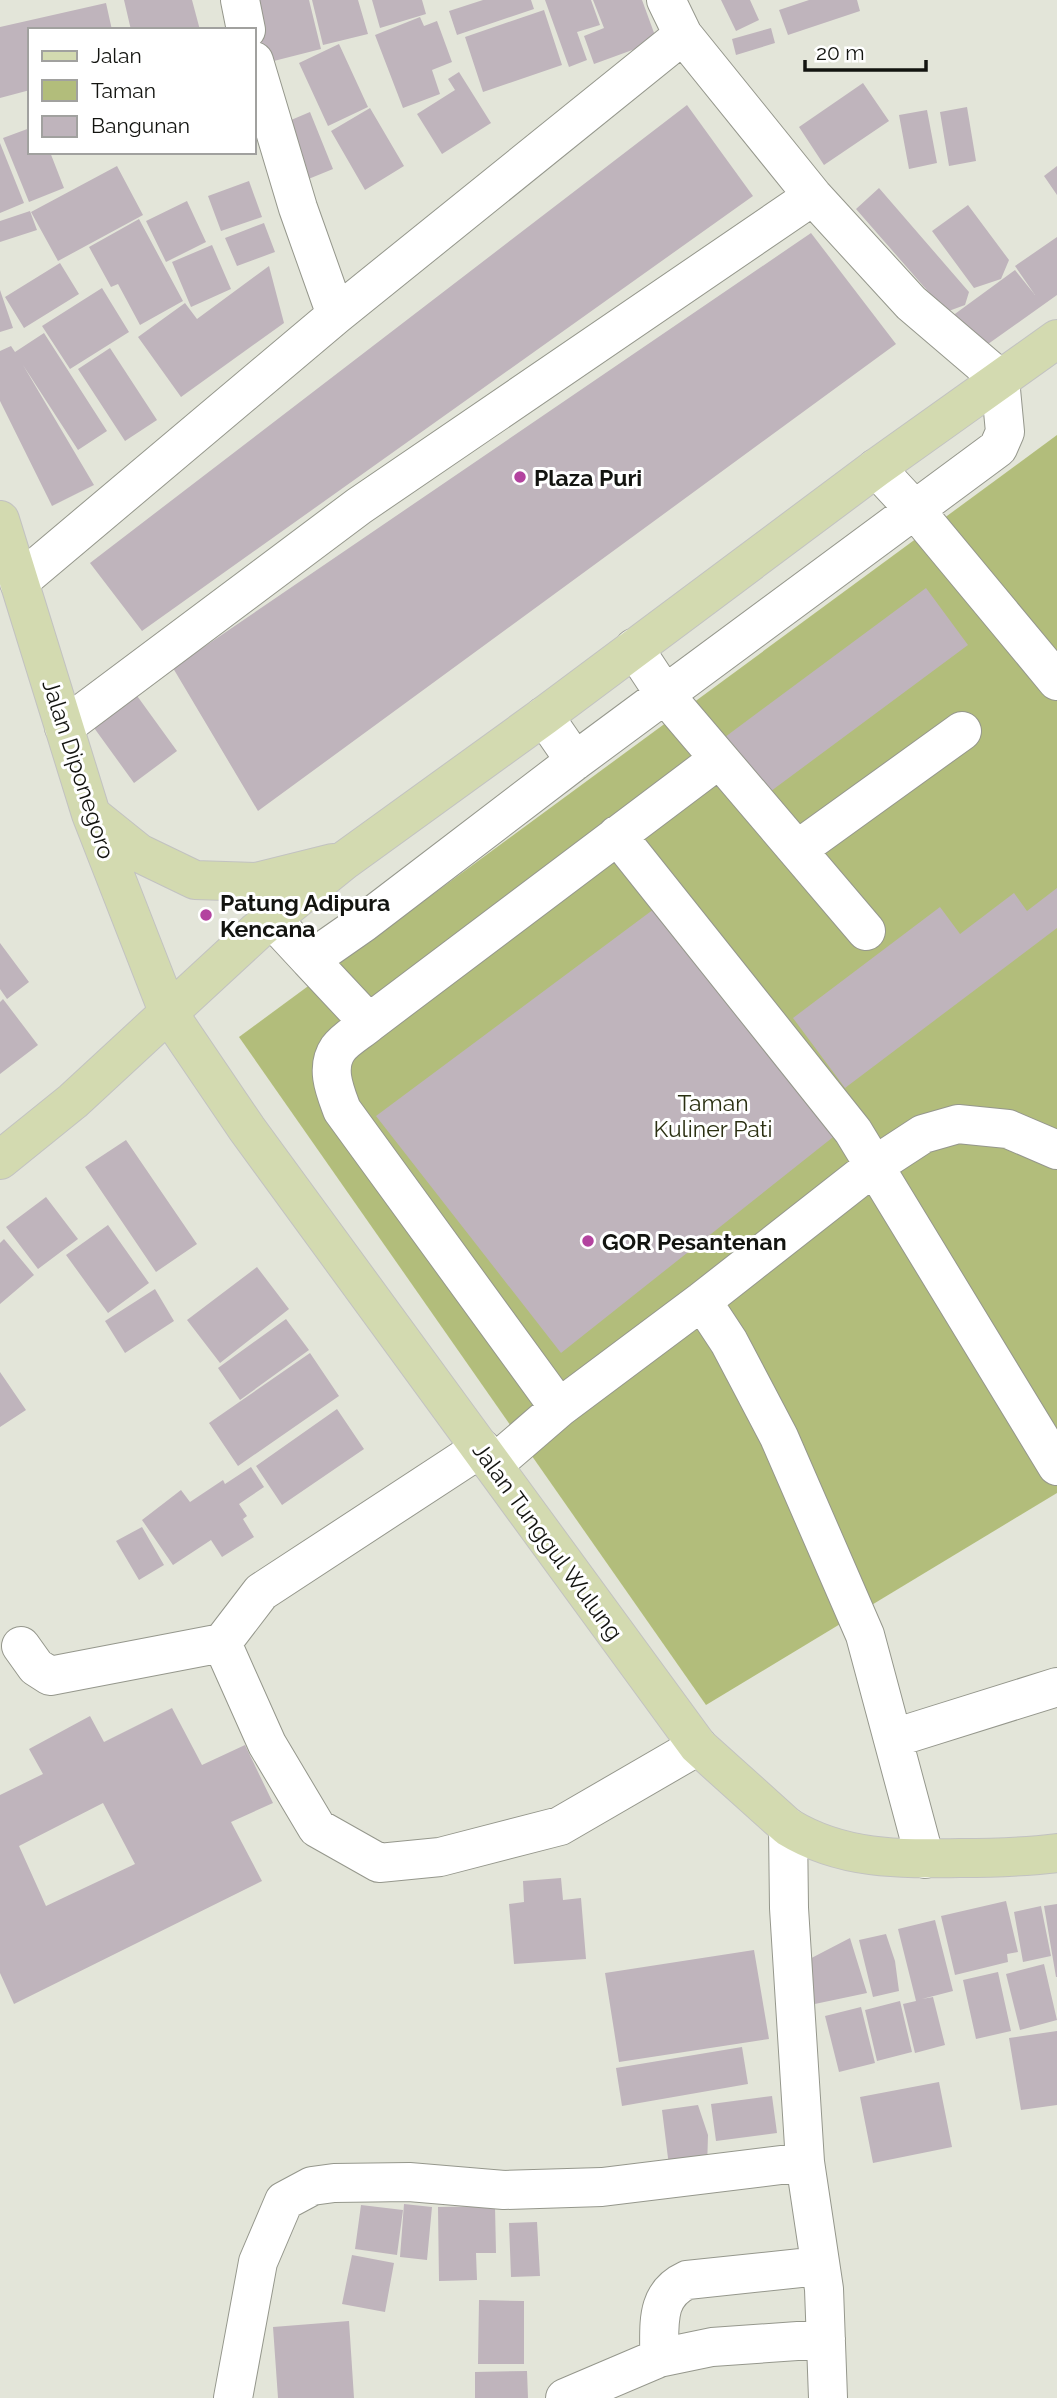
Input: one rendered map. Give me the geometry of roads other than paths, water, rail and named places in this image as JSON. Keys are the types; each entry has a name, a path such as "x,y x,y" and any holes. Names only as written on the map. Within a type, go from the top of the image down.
{"main road":[{"path":"0,1160 73,1101 169,1014 233,951 345,860 544,716 876,468 1057,339"},
{"name":"Jalan Diponegoro","path":"0,520 11,573 91,814 169,1014"},
{"path":"91,814 139,853 195,880 256,882 345,860"},
{"name":"Jalan Tunggul Wulung","path":"169,1014 247,1129 698,1746 788,1827 836,1849 891,1859 1022,1857 1057,1853"}],"street":[{"path":"240,0 246,28"},
{"path":"310,960 998,448 1004,432 1000,379 911,303 813,196 683,35 666,0"},
{"path":"11,573 683,35"},
{"path":"256,68 298,208 336,315"},
{"path":"64,727 359,506 813,196"},
{"path":"876,468 915,510 1057,681"},
{"path":"634,648 665,695 866,931"},
{"path":"544,716 575,761"},
{"path":"797,850 962,731"},
{"path":"559,1408 342,1110 333,1085 332,1066 338,1049 369,1023 719,759"},
{"path":"617,835 853,1131 1057,1466"},
{"path":"272,919 369,1023"},
{"path":"21,1646 36,1667 50,1676 222,1643 261,1592 487,1457 559,1408 702,1301 874,1166 923,1134 958,1124 1008,1129 1057,1150"},
{"path":"702,1301 746,1373 807,1498 865,1635 925,1859"},
{"path":"222,1643 267,1744 317,1828 379,1863 440,1857 560,1826 698,1746"},
{"path":"894,1738 1057,1688"},
{"path":"788,1827 789,1908 805,2162 820,2266 828,2398"},
{"path":"233,2398 258,2262 284,2201 312,2186 409,2182 504,2190 602,2188 805,2162"},
{"path":"659,2358 660,2322 665,2296 674,2286 687,2280 820,2266"},
{"path":"565,2398 659,2358 712,2347 826,2339"}],"place":[{"name":"Plaza Puri","path":"520,477"},
{"name":"Patung Adipura Kencana","path":"206,915"},
{"name":"GOR Pesantenan","path":"588,1241"}],"park label":[{"name":"Taman Kuliner Pati","path":"713,1115"}]}
